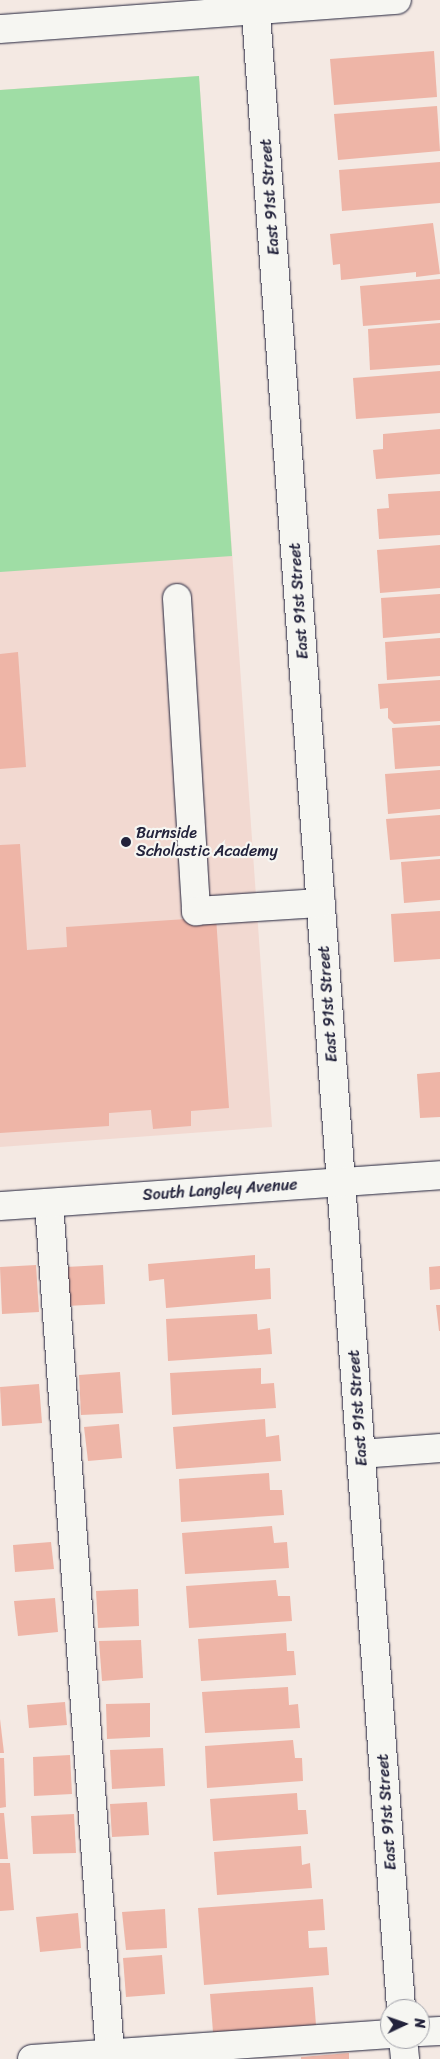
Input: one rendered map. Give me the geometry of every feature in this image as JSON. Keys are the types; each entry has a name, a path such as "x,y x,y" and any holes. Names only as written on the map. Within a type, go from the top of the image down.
{"street":[{"path":"0,28 256,5 397,0"},
{"name":"East 91st Street","path":"256,5 400,1999"},
{"path":"177,598 196,911 321,903"},
{"name":"South Langley Avenue","path":"0,1206 440,1175"},
{"path":"49,1202 110,2054"},
{"path":"361,1454 440,1448"},
{"path":"32,2059 380,2035"}],"shaded area":[{"name":"Burnside Scholastic Academy","path":"199,76 272,1127 0,1147 0,90"}],"green space":[{"path":"199,76 232,556 0,572 0,90"}],"building":[{"path":"434,51 437,97 334,105 330,59"},
{"path":"437,106 440,151 338,160 334,114"},
{"path":"440,162 440,203 342,211 339,170"},
{"path":"433,223 440,274 416,277 416,272 341,280 340,264 333,265 330,234"},
{"path":"440,279 440,320 363,326 360,286"},
{"path":"440,323 440,365 370,370 368,329"},
{"path":"440,371 440,413 356,419 353,378"},
{"path":"440,429 440,474 376,479 373,450 383,449 383,434"},
{"path":"440,491 440,535 379,539 377,509 389,508 388,494"},
{"path":"440,545 440,588 380,593 377,550"},
{"path":"440,594 440,633 383,638 381,598"},
{"path":"440,638 440,676 387,680 385,642"},
{"path":"18,652 26,767 0,769 0,654"},
{"path":"440,680 440,721 394,724 388,718 388,708 380,709 378,684"},
{"path":"440,725 440,766 395,769 392,728"},
{"path":"440,770 440,809 388,814 385,774"},
{"path":"440,815 440,856 390,860 386,819"},
{"path":"20,844 27,950 67,947 66,927 216,917 229,1108 191,1111 191,1126 153,1129 151,1110 109,1113 109,1126 0,1133 0,845"},
{"path":"440,859 440,900 404,903 401,862"},
{"path":"440,911 440,959 394,962 391,914"},
{"path":"440,1072 440,1117 420,1118 417,1074"},
{"path":"255,1255 255,1269 270,1268 271,1299 166,1308 164,1279 149,1281 148,1264"},
{"path":"36,1265 39,1312 2,1314 0,1267"},
{"path":"103,1265 105,1304 67,1306 66,1267"},
{"path":"440,1266 440,1289 430,1290 429,1267"},
{"path":"436,1305 440,1305 440,1331 439,1331"},
{"path":"257,1314 258,1330 270,1328 272,1354 168,1361 166,1319"},
{"path":"261,1368 261,1384 274,1383 276,1408 172,1415 170,1373"},
{"path":"120,1372 123,1413 81,1415 79,1375"},
{"path":"39,1384 42,1423 2,1426 0,1387"},
{"path":"265,1419 266,1437 279,1435 281,1461 176,1469 173,1427"},
{"path":"119,1424 122,1458 88,1461 84,1427"},
{"path":"269,1473 270,1490 282,1490 284,1515 181,1522 179,1479"},
{"path":"272,1526 274,1543 287,1542 289,1568 185,1574 182,1533"},
{"path":"51,1542 54,1569 15,1572 13,1545"},
{"path":"276,1580 278,1596 290,1596 292,1621 189,1628 186,1586"},
{"path":"138,1589 139,1626 98,1628 96,1591"},
{"path":"55,1598 58,1632 18,1636 14,1601"},
{"path":"286,1633 287,1651 294,1651 296,1675 201,1681 198,1639"},
{"path":"141,1640 143,1678 102,1681 99,1641"},
{"path":"288,1687 289,1705 298,1704 300,1728 205,1733 202,1692"},
{"path":"65,1702 67,1725 29,1728 27,1705"},
{"path":"150,1703 150,1737 107,1739 106,1704"},
{"path":"0,1719 4,1753 0,1753"},
{"path":"293,1740 295,1758 302,1758 303,1781 207,1788 205,1746"},
{"path":"163,1748 165,1786 112,1789 110,1750"},
{"path":"70,1755 72,1794 34,1796 33,1757"},
{"path":"0,1758 4,1758 6,1807 0,1808"},
{"path":"297,1793 298,1810 306,1810 308,1834 213,1841 210,1799"},
{"path":"147,1802 149,1835 112,1837 110,1804"},
{"path":"0,1813 4,1813 8,1859 0,1859"},
{"path":"74,1814 76,1853 33,1854 31,1816"},
{"path":"301,1846 302,1865 310,1863 312,1888 217,1895 214,1852"},
{"path":"0,1863 10,1863 14,1910 0,1911"},
{"path":"323,1899 325,1930 308,1931 309,1948 327,1947 329,1975 204,1985 198,1908"},
{"path":"165,1909 167,1948 126,1950 122,1912"},
{"path":"78,1913 81,1948 40,1952 36,1917"},
{"path":"162,1955 165,1994 126,1997 123,1958"},
{"path":"313,1987 316,2025 213,2032 210,1994"},
{"path":"349,2053 349,2059 301,2059 301,2057"}],"place":[{"name":"Burnside Scholastic Academy","path":"126,842"}]}
